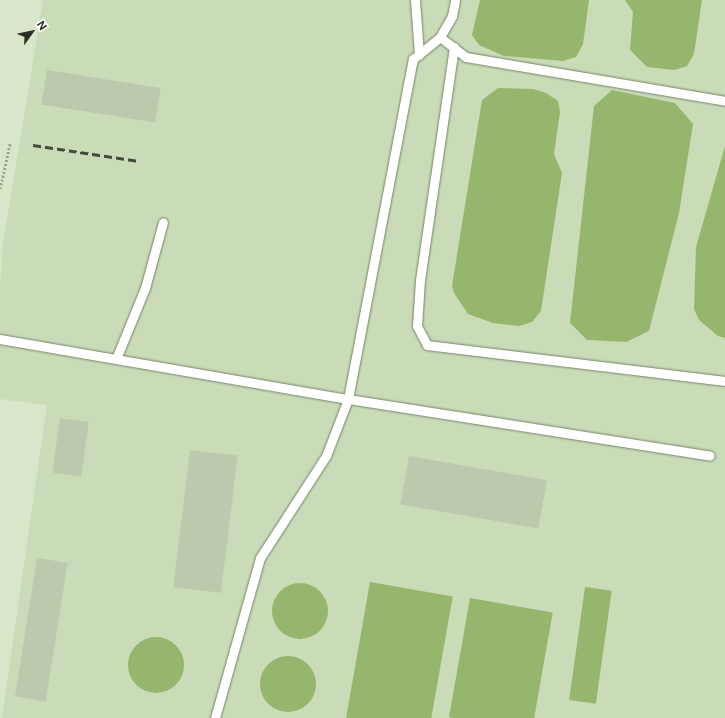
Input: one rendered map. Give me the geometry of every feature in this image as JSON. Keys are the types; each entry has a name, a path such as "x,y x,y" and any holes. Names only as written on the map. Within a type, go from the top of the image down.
{"lane":[{"path":"415,0 419,55"},
{"path":"215,718 260,558 326,456 348,399 413,59 440,37 452,16 455,0"},
{"path":"440,37 466,57 725,101"},
{"path":"454,47 420,280 417,326 427,345 725,381"},
{"path":"116,359 145,288 163,222"},
{"path":"0,339 348,399 710,456"}],"path":[{"path":"0,189 10,143"}],"shaded area":[{"path":"43,0 725,0 725,718 2,718 47,405 0,399 0,287 3,244"},
{"path":"480,0 589,0 583,44 576,57 563,61 504,56 479,45 472,35"},
{"path":"625,0 702,0 694,54 687,66 674,70 647,67 630,50 633,12"},
{"path":"498,88 533,89 546,93 558,101 560,112 554,154 562,173 541,311 532,322 520,326 493,323 468,314 454,293 452,286 482,100"},
{"path":"612,90 675,103 693,124 679,213 649,331 626,342 587,340 570,323 594,106"},
{"path":"725,146 725,338 718,336 699,320 694,309 696,247"},
{"path":"370,582 453,597 431,718 346,718"},
{"path":"300,583 311,585 320,591 326,600 328,611 326,622 320,631 311,637 300,639 289,637 280,631 274,622 272,611 274,600 280,591 289,585"},
{"path":"585,587 612,591 596,704 569,700"},
{"path":"470,598 553,613 534,718 449,717"},
{"path":"156,637 167,639 176,645 182,654 184,665 182,676 176,685 167,691 156,693 145,691 136,685 130,676 128,665 130,654 136,645 145,639"},
{"path":"288,656 299,658 308,664 314,673 316,684 314,695 308,704 299,710 288,712 277,710 268,704 262,695 260,684 262,673 268,664 277,658"}],"building":[{"path":"47,70 161,88 155,123 42,105"},
{"path":"60,418 89,422 81,477 52,472"},
{"path":"190,450 238,456 221,593 173,587"},
{"path":"409,456 547,480 538,529 400,504"},
{"path":"37,558 68,563 46,701 15,696"}],"railway":[{"path":"33,145 139,161"}]}
